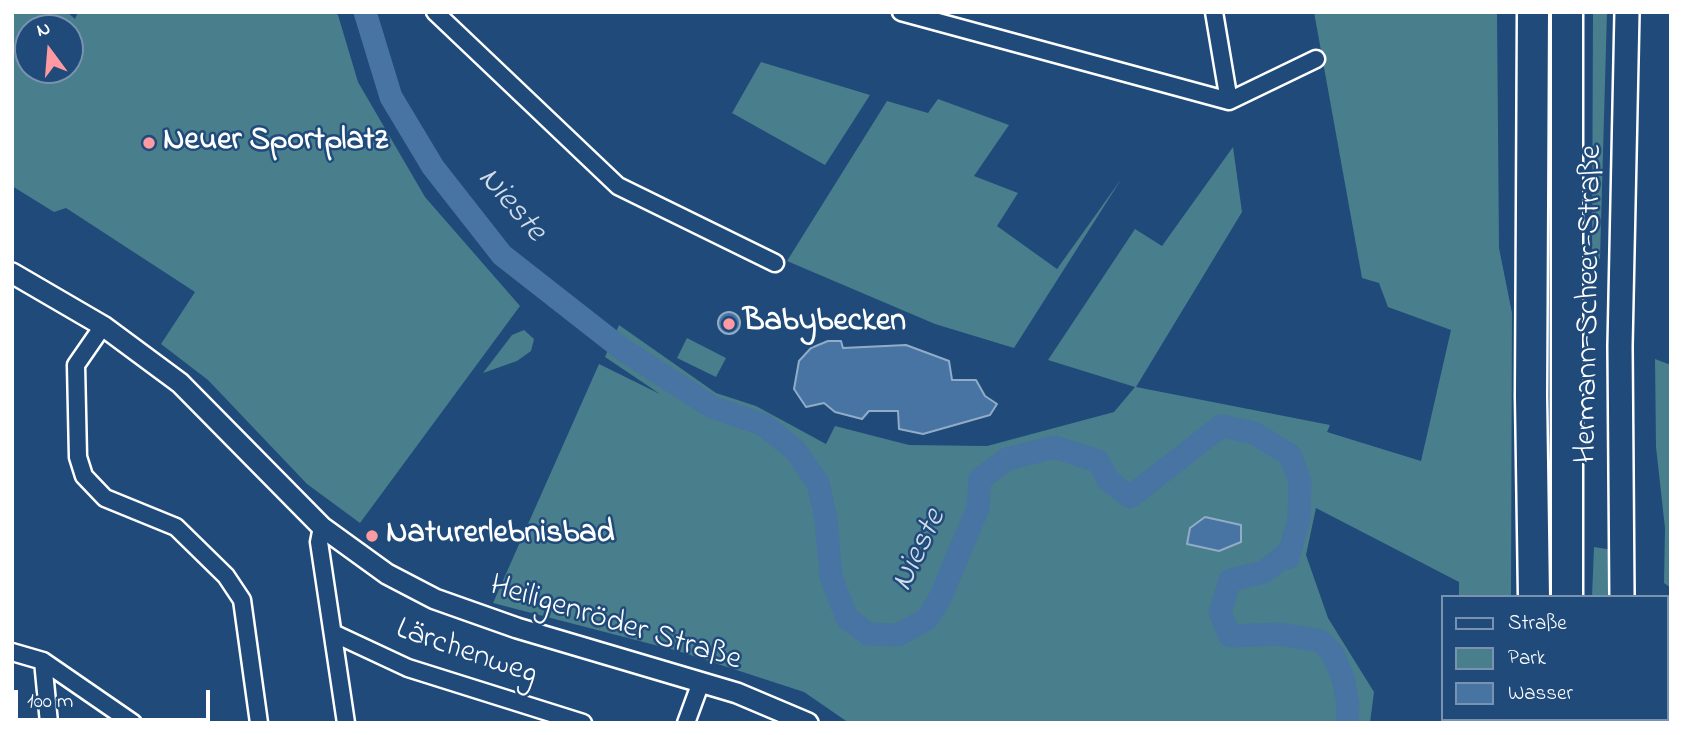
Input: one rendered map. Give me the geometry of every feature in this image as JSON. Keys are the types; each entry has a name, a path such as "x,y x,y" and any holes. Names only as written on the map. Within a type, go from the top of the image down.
{"highway":[{"path":"1533,12 1531,396 1534,595"},
{"path":"1567,12 1567,595"}],"main road":[{"name":"Hermann-Scheer-Straße","path":"1622,595 1620,346 1627,12"}],"street":[{"path":"435,12 618,186 775,263"},
{"path":"901,12 1229,101 1316,59"},
{"path":"1214,12 1229,101"},
{"name":"Heiligenröder Straße","path":"12,273 103,326 180,383 322,527 387,574 435,599 517,628 737,693 808,723"},
{"path":"103,326 76,365 78,457 84,476 105,498 176,527 226,576 242,600 259,723"},
{"path":"322,527 319,542 346,723"},
{"name":"Lärchenweg","path":"333,633 408,668 583,723"},
{"path":"12,652 43,662 132,723"},
{"path":"43,662 49,723"},
{"path":"686,723 701,682"}],"green space":[{"path":"12,12 69,14 14,14 14,84 84,84 84,14 77,14 78,12 335,12 358,82 425,197 520,306 360,523 307,484 208,380 161,344 195,292 66,208 54,212 12,186"},
{"path":"1314,12 1497,12 1499,248 1512,313 1511,595 1459,595 1459,582 1316,508 1306,555 1328,618 1374,692 1370,723 849,723 804,692 678,651 493,603 599,364 660,394 605,357 619,325 716,393 756,406 826,444 835,426 909,445 987,446 1114,412 1135,387 1048,360 1135,229 1162,246 1233,147 1242,212 1136,387 1330,425 1327,432 1421,461 1451,330 1388,307 1379,283 1362,278"},
{"path":"1593,12 1607,12 1600,259 1592,260"},
{"path":"761,62 870,95 825,165 732,113"},
{"path":"938,99 1009,125 974,176 1018,193 997,226 1057,269 1122,178 1014,348 935,324 787,261 887,101 928,113"},
{"path":"524,330 534,339 531,351 517,361 483,373 512,335"},
{"path":"687,338 726,358 716,377 677,358"},
{"path":"1655,359 1671,365 1671,588 1664,583 1665,528 1656,447"},
{"path":"1594,547 1613,550 1614,595 1592,595"}],"water":[{"name":"Babybecken","path":"729,312 737,315 740,323 737,331 729,334 721,331 718,323 721,315"},
{"path":"828,341 841,341 843,348 906,345 949,361 952,380 976,380 985,396 997,404 990,415 923,434 899,429 898,411 869,411 862,419 835,412 824,403 806,407 794,389 799,361 811,348"},
{"path":"1205,517 1241,525 1241,542 1219,551 1187,544 1190,528"}],"waterway":[{"name":"Nieste","path":"365,12 391,97 433,167 502,255 622,349 712,407 764,425 795,450 818,483 826,519 831,577 847,618 868,634 898,635 927,619 940,598 978,508 980,479 1007,459 1054,447 1098,461 1108,480 1130,497 1221,426 1254,433 1290,455 1300,482 1299,519 1288,558 1290,551 1264,572 1230,580 1220,613 1230,636 1279,634 1321,641 1333,654 1343,678 1348,703 1347,723"}],"place":[{"name":"Neuer Sportplatz","path":"149,143"},
{"name":"Babybecken","path":"729,324"},
{"name":"Naturerlebnisbad","path":"372,536"}]}
